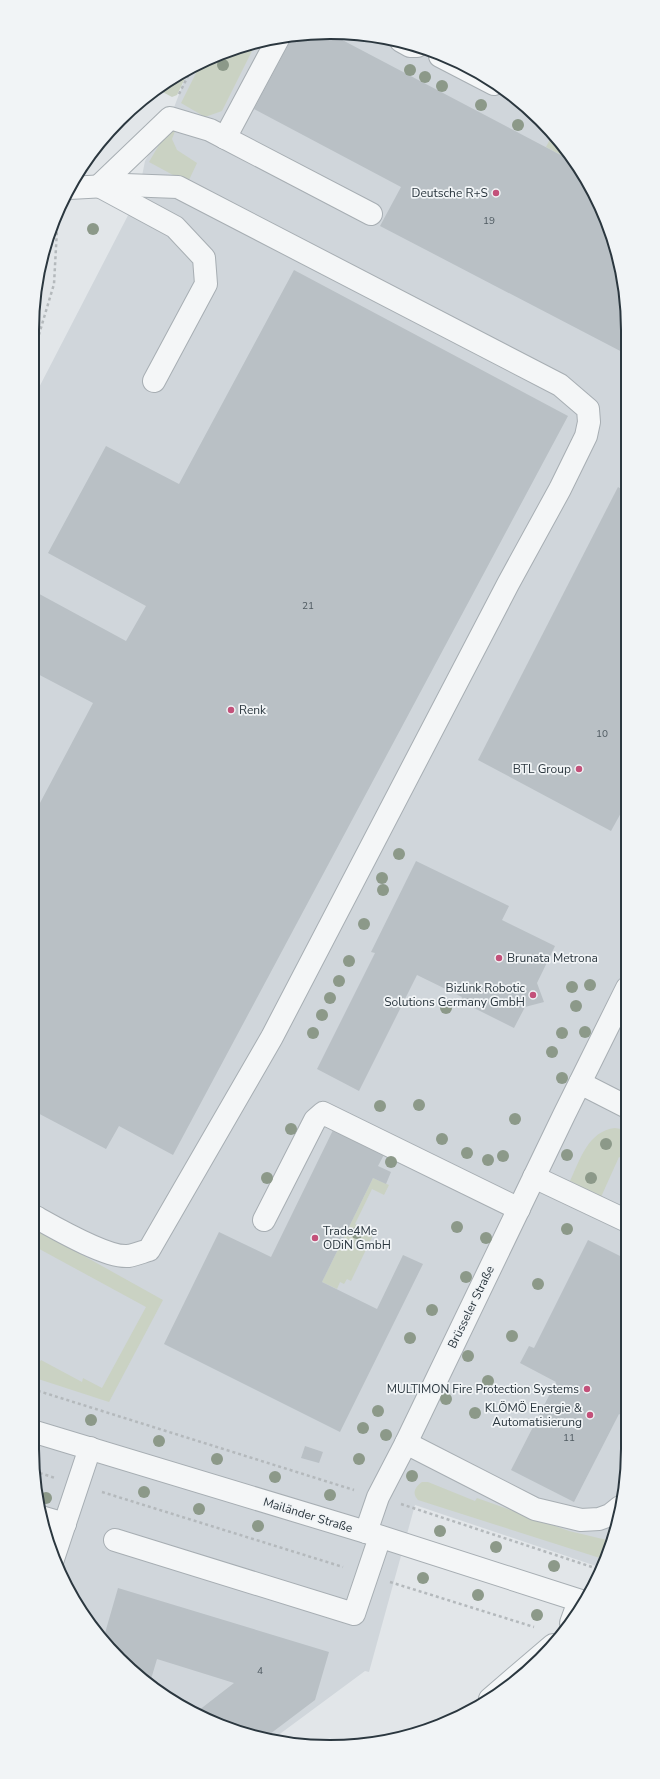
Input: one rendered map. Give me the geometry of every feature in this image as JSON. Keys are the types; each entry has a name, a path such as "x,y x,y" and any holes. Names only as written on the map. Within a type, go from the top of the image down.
{"street":[{"path":"225,138 275,45"},
{"path":"99,186 170,118 210,130 371,214"},
{"path":"99,186 175,227 204,258 206,284 154,382"},
{"path":"39,1220 78,1240 105,1251 127,1256 149,1250 272,1037 508,584 560,489 586,436 589,422 588,409 560,385 178,186 76,188"},
{"name":"Brüsseler Straße","path":"115,1540 354,1614 367,1574 378,1497 406,1443 518,1209 621,1000"},
{"path":"580,1083 621,1104"},
{"path":"264,1220 315,1120 323,1113 518,1209"},
{"path":"534,1177 621,1218"},
{"name":"Mailänder Straße","path":"39,1433 373,1535 578,1600"},
{"path":"406,1443 535,1509 581,1520 599,1519 614,1512"},
{"path":"56,1549 90,1448"},
{"path":"48,1519 65,1524"}],"path":[{"path":"39,334 54,284 57,229"},
{"path":"39,1391 378,1497 595,1568"},
{"path":"40,1473 535,1627"}],"shaded area":[{"path":"330,39 368,41 424,54 459,69 492,88 522,111 549,138 572,168 591,201 606,236 619,292 621,330 621,1449 619,1487 611,1524 606,1543 596,1566 415,1505 369,1672 365,1671 278,1735 236,1725 201,1710 168,1691 124,1655 88,1611 69,1578 54,1543 41,1487 39,1449 39,387 138,196 145,161 170,118 185,78 219,61 236,54 255,49 292,41"}],"green space":[{"path":"253,50 222,111 205,117 181,103 197,71 236,54"},
{"path":"185,78 177,95 172,97 163,92"},
{"path":"170,126 176,129 172,139 177,150 197,163 189,180 186,182 149,162"},
{"path":"550,139 564,156 546,147"},
{"path":"615,1128 621,1129 621,1158 619,1157 601,1197 570,1181 586,1148 598,1135 606,1130"},
{"path":"373,1178 389,1185 384,1195 372,1189 355,1224 374,1233 351,1281 347,1279 344,1284 340,1282 337,1289 322,1282"},
{"path":"39,1231 163,1300 109,1402 39,1379 39,1363 41,1360 82,1382 83,1378 102,1388 146,1307 39,1249"},
{"path":"422,1482 428,1482 475,1501 477,1498 569,1531 607,1540 606,1543 600,1558 418,1500 415,1495 415,1490"}],"building":[{"name":"Deutsche R+S","path":"342,40 564,157 591,201 606,236 619,292 621,351 380,226 401,187 254,109 290,41"},
{"path":"294,270 568,416 173,1155 119,1126 106,1149 39,1114 39,805 93,703 39,675 39,594 126,641 146,606 48,553 106,446 179,484"},
{"path":"618,487 621,489 621,813 611,831 478,760"},
{"path":"416,861 509,906 502,920 555,946 537,983 544,1002 525,1007 514,1028 460,1001 462,997 417,975 359,1091 317,1069 375,953 371,952"},
{"path":"336,1124 387,1149 378,1166 391,1172 386,1184 373,1178 322,1282 377,1309 403,1255 423,1264 340,1432 164,1344 219,1232 271,1257"},
{"path":"588,1240 621,1256 621,1415 619,1414 574,1502 511,1470 556,1382 520,1363 529,1346 534,1348"},
{"path":"305,1446 323,1452 319,1463 301,1458"},
{"path":"118,1588 329,1652 315,1700 271,1733 236,1725 200,1709 234,1683 157,1659 151,1679 124,1655 105,1633"}],"place":[{"name":"Deutsche R+S","path":"496,193"},
{"name":"Renk","path":"231,710"},
{"name":"BTL Group","path":"579,769"},
{"name":"Brunata Metrona","path":"499,958"},
{"name":"Bizlink Robotic Solutions Germany GmbH","path":"533,995"},
{"name":"Trade4Me ODiN GmbH","path":"315,1238"},
{"name":"MULTIMON Fire Protection Systems","path":"587,1389"},
{"name":"KLÖMÖ Energie & Automatisierung","path":"590,1415"}]}
